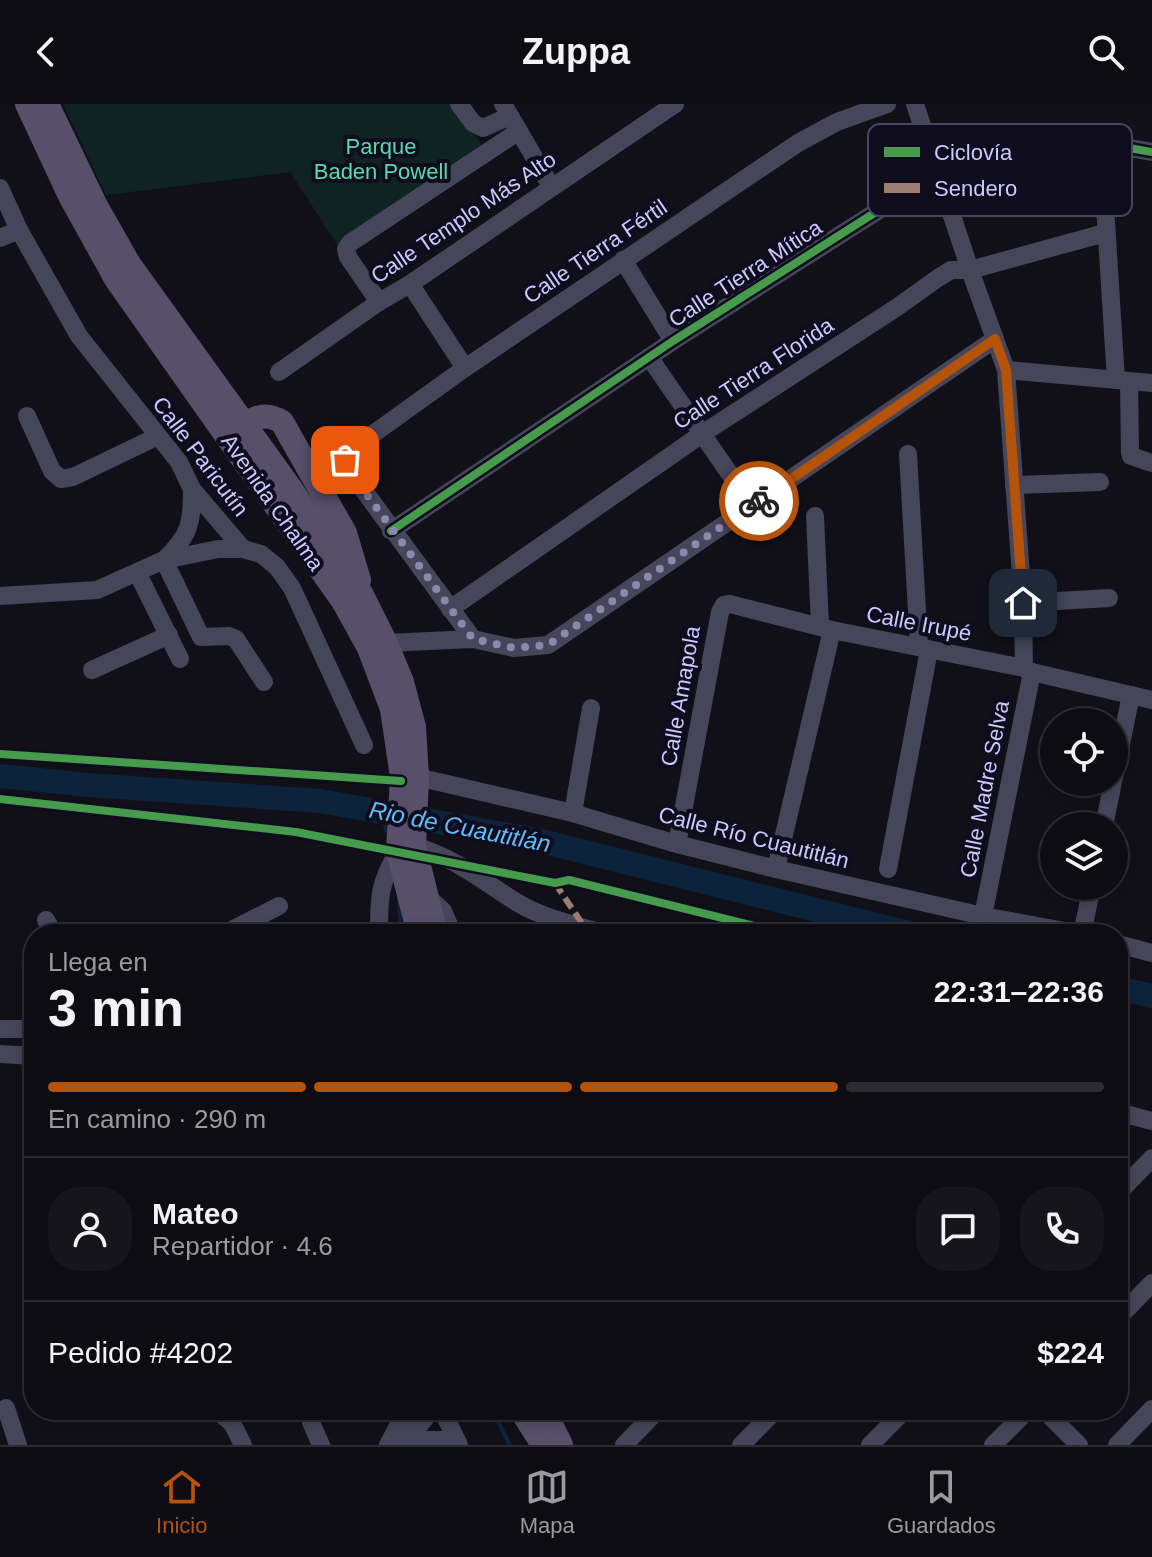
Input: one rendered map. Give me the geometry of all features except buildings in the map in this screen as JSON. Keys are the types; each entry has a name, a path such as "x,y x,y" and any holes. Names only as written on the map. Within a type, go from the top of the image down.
{"main road":[{"name":"Avenida Chalma","path":"27,104 70,196 116,279 236,431"},
{"name":"Avenida Chalma","path":"47,104 96,206 129,264 343,601 369,648 392,709 402,777 402,839 417,924"},
{"name":"Avenida Chalma","path":"236,431 258,415 273,416 282,422 345,533 355,558 362,595 402,682 414,727 417,777 402,839 427,896 434,924"},
{"path":"527,1420 543,1445"},
{"path":"549,1420 561,1445"}],"street":[{"path":"459,104 473,123 483,128 508,112"},
{"name":"Calle Templo Más Alto","path":"279,372 675,104"},
{"name":"Calle Tierra Fértil","path":"391,531 348,469 345,460 348,452 465,368 798,143 837,122 887,104"},
{"name":"Calle Madre Selva","path":"915,104 922,124"},
{"path":"508,112 551,186"},
{"path":"379,302 348,257 346,249 350,243 508,112"},
{"name":"Calle Tierra Mítica","path":"1132,148 1152,152"},
{"name":"Calle Paricutín","path":"0,188 19,230 79,336 156,437 179,462 192,489 243,549 261,554 277,567 292,588 364,745"},
{"name":"Calle Tierra Mítica","path":"391,531 673,341 868,215"},
{"name":"Calle Madre Selva","path":"953,216 1006,370 1028,670 983,916"},
{"path":"1104,216 1131,456 1152,463"},
{"path":"0,238 19,230"},
{"name":"Calle Tierra Florida","path":"450,609 702,434 951,270 970,270 1105,233"},
{"path":"623,260 673,341"},
{"path":"410,284 465,368"},
{"path":"386,643 473,639 514,648 548,645 995,339"},
{"path":"649,357 752,506"},
{"path":"1006,370 1152,383"},
{"path":"27,416 52,471 61,479 73,477 156,437"},
{"path":"888,869 924,648 908,454"},
{"path":"1014,485 1100,482"},
{"path":"164,560 188,534 192,489"},
{"path":"776,869 826,628 815,516"},
{"path":"391,531 473,639"},
{"path":"0,596 97,590 164,560 218,549 243,549"},
{"path":"164,560 201,637 229,636 236,639 264,682"},
{"path":"137,572 180,659"},
{"path":"1023,603 1109,598"},
{"name":"Calle Irupé","path":"724,605 1028,670 1152,700"},
{"name":"Calle Amapola","path":"677,844 720,612 724,605"},
{"path":"92,670 169,635"},
{"path":"1128,710 1131,695"},
{"path":"573,813 591,708"},
{"name":"Calle Río Cuautitlán","path":"417,777 573,813 776,869 1027,924"},
{"path":"379,924 379,895 402,839 441,854 518,903 562,924"},
{"path":"427,896 443,911 449,924"},
{"path":"1084,924 1089,900"},
{"path":"248,924 279,906"},
{"path":"1128,947 1152,953"},
{"path":"0,1029 24,1029"},
{"path":"0,1054 24,1055"},
{"path":"1128,1115 1152,1121"},
{"path":"1128,1183 1152,1158"},
{"path":"1128,1308 1152,1283"},
{"path":"6,1408 18,1445"},
{"path":"1117,1445 1152,1409"},
{"path":"228,1420 243,1445"},
{"path":"311,1420 321,1445"},
{"path":"396,1443 403,1420"},
{"path":"396,1443 425,1420"},
{"path":"396,1443 457,1442 447,1420"},
{"path":"624,1445 648,1420"},
{"path":"741,1445 766,1420"},
{"path":"870,1445 895,1420"},
{"path":"993,1445 1018,1420"},
{"path":"1054,1420 1079,1445"}],"green space":[{"name":"Parque Baden Powell","path":"63,104 456,104 486,152 342,252 290,172 106,195"}],"waterway":[{"name":"Rio de Cuautitlán","path":"0,776 320,801 537,840 872,924"},
{"path":"384,812 386,831"},
{"path":"399,900 400,924"},
{"name":"Rio de Cuautitlán","path":"1128,990 1152,996"},
{"path":"497,1420 510,1445"}],"marked path":[{"path":"555,883 582,924"}],"cycle path":[{"path":"1132,148 1152,152"},
{"path":"391,531 673,341 870,216"},
{"path":"0,754 401,781"},
{"path":"0,799 296,832 555,883 569,880 747,924"}],"way so far":[{"path":"345,460 391,531 473,639 514,648 548,645 759,501"}],"route":[{"path":"759,501 995,339 1006,370 1023,603"}]}
